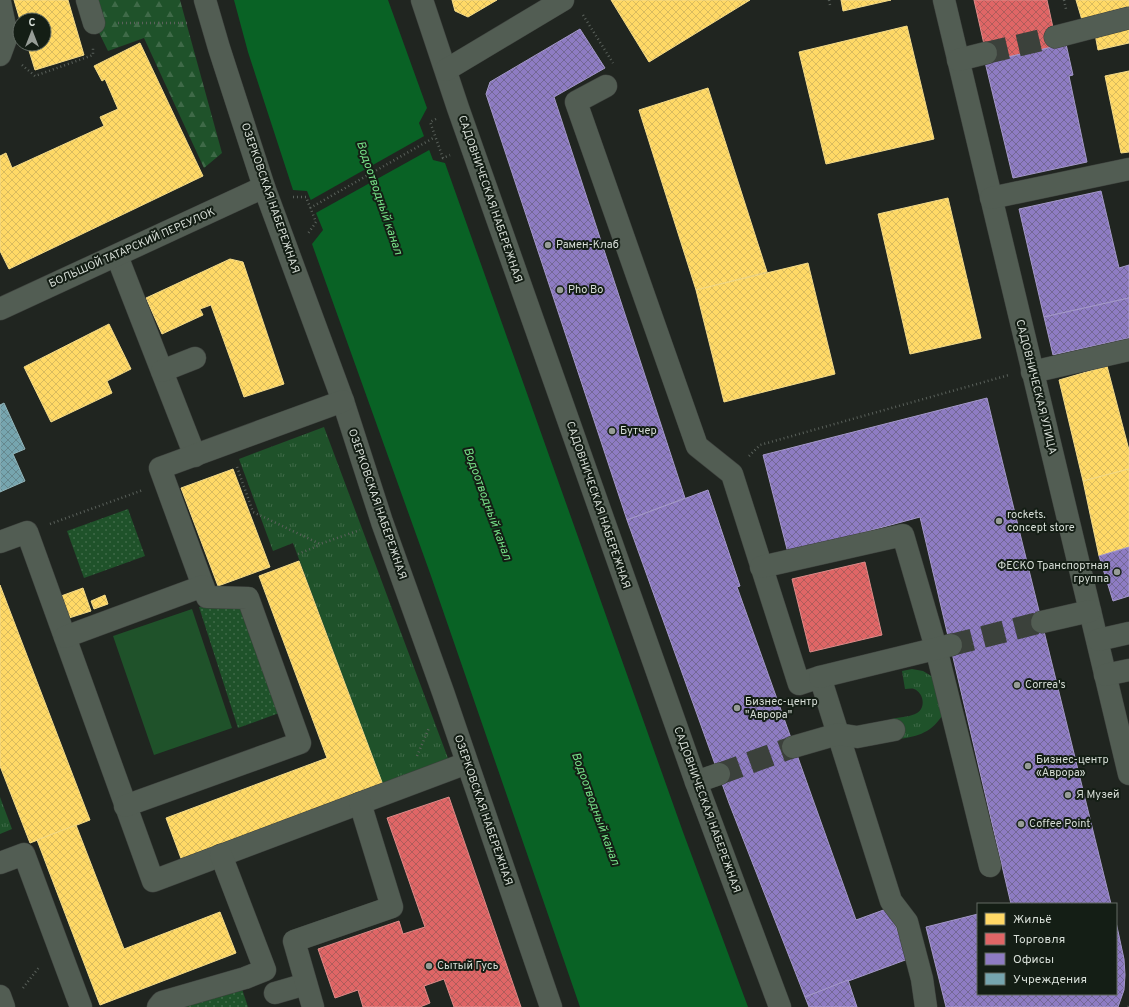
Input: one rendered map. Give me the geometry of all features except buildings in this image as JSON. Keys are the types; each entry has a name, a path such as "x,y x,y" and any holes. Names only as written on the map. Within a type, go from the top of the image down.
{"street":[{"path":"87,0 94,23"},
{"name":"ОЗЕРКОВСКАЯ НАБЕРЕЖНАЯ","path":"205,0 264,187 342,401 382,522 443,692 551,1007"},
{"name":"САДОВНИЧЕСКАЯ НАБЕРЕЖНАЯ","path":"422,0 458,108 696,782 780,1007"},
{"name":"САДОВНИЧЕСКАЯ УЛИЦА","path":"944,0 1129,774"},
{"path":"0,2 7,36 1,52"},
{"path":"446,70 556,2"},
{"path":"1055,37 1129,18"},
{"path":"958,60 986,53"},
{"path":"606,86 576,102 697,446 732,474 799,684 943,647"},
{"path":"992,198 1129,169"},
{"name":"БОЛЬШОЙ ТАТАРСКИЙ ПЕРЕУЛОК","path":"0,309 264,187"},
{"path":"117,256 195,456"},
{"path":"1032,371 1129,350"},
{"path":"162,371 195,358"},
{"path":"126,806 300,743 248,598 207,597 160,468 342,401"},
{"path":"0,542 27,532 152,881 467,763"},
{"path":"761,567 903,535 943,647 990,866"},
{"path":"65,637 203,586"},
{"path":"1042,622 1090,610"},
{"path":"1098,640 1129,633"},
{"path":"1106,675 1129,670"},
{"path":"820,678 891,901 907,922 922,979 926,1007"},
{"path":"793,747 838,734 857,737 894,730"},
{"path":"696,782 719,774"},
{"path":"313,1007 294,941 392,907 360,803"},
{"path":"0,863 24,854 81,1007"},
{"path":"158,1007 162,1002 245,978 265,970 221,855"},
{"path":"275,993 306,984"},
{"path":"0,996 4,1007"}],"path":[{"path":"829,0 830,5"},
{"path":"582,14 622,77 606,86"},
{"path":"1,52 35,76 93,55 94,23 182,22"},
{"path":"430,122 443,158"},
{"path":"310,208 435,137"},
{"path":"287,197 306,197 316,222 302,241"},
{"path":"732,474 760,445 1032,371"},
{"path":"228,444 253,512 320,544"},
{"path":"46,525 165,482"},
{"path":"298,554 320,544 382,522"},
{"path":"404,786 443,692"},
{"path":"22,990 58,943"}],"green space":[{"path":"83,0 180,0 222,153 204,168 144,38 108,51"},
{"path":"324,427 449,761 383,785 293,543 273,551 239,459"},
{"path":"128,509 145,556 84,578 67,531"},
{"path":"241,604 279,713 238,728 199,607"},
{"path":"192,609 232,728 154,755 113,636"},
{"path":"912,669 923,671 933,677 942,716 932,727 922,734 895,740 892,719 917,713 922,708 923,704 922,697 917,691 913,689 905,689 902,671"},
{"path":"0,797 12,829 0,834"},
{"path":"241,986 248,1007 179,1007"}],"water":[{"name":"Водоотводный канал","path":"234,0 388,0 427,108 419,123 433,160 445,163 683,832 748,1007 580,1007 431,576 312,244 323,230 307,191 293,190 248,52"}],"pier":[{"path":"426,135 431,149 314,214 309,201"}],"tunnel":[{"path":"986,53 1055,37"},
{"path":"951,645 1042,622"},
{"path":"719,774 793,747"}],"place":[{"name":"Рамен-Клаб","path":"548,245"},
{"name":"Pho Bo","path":"560,290"},
{"name":"Бутчер","path":"612,431"},
{"name":"rockets. concept store","path":"999,521"},
{"name":"ФЕСКО Транспортная группа","path":"1117,572"},
{"name":"Correa's","path":"1017,685"},
{"name":"Бизнес-центр \"Аврора\"","path":"737,708"},
{"name":"Бизнес-центр «Аврора»","path":"1028,766"},
{"name":"Я Музей","path":"1068,795"},
{"name":"Coffee Point","path":"1021,824"},
{"name":"Сытый Гусь","path":"429,966"}]}
